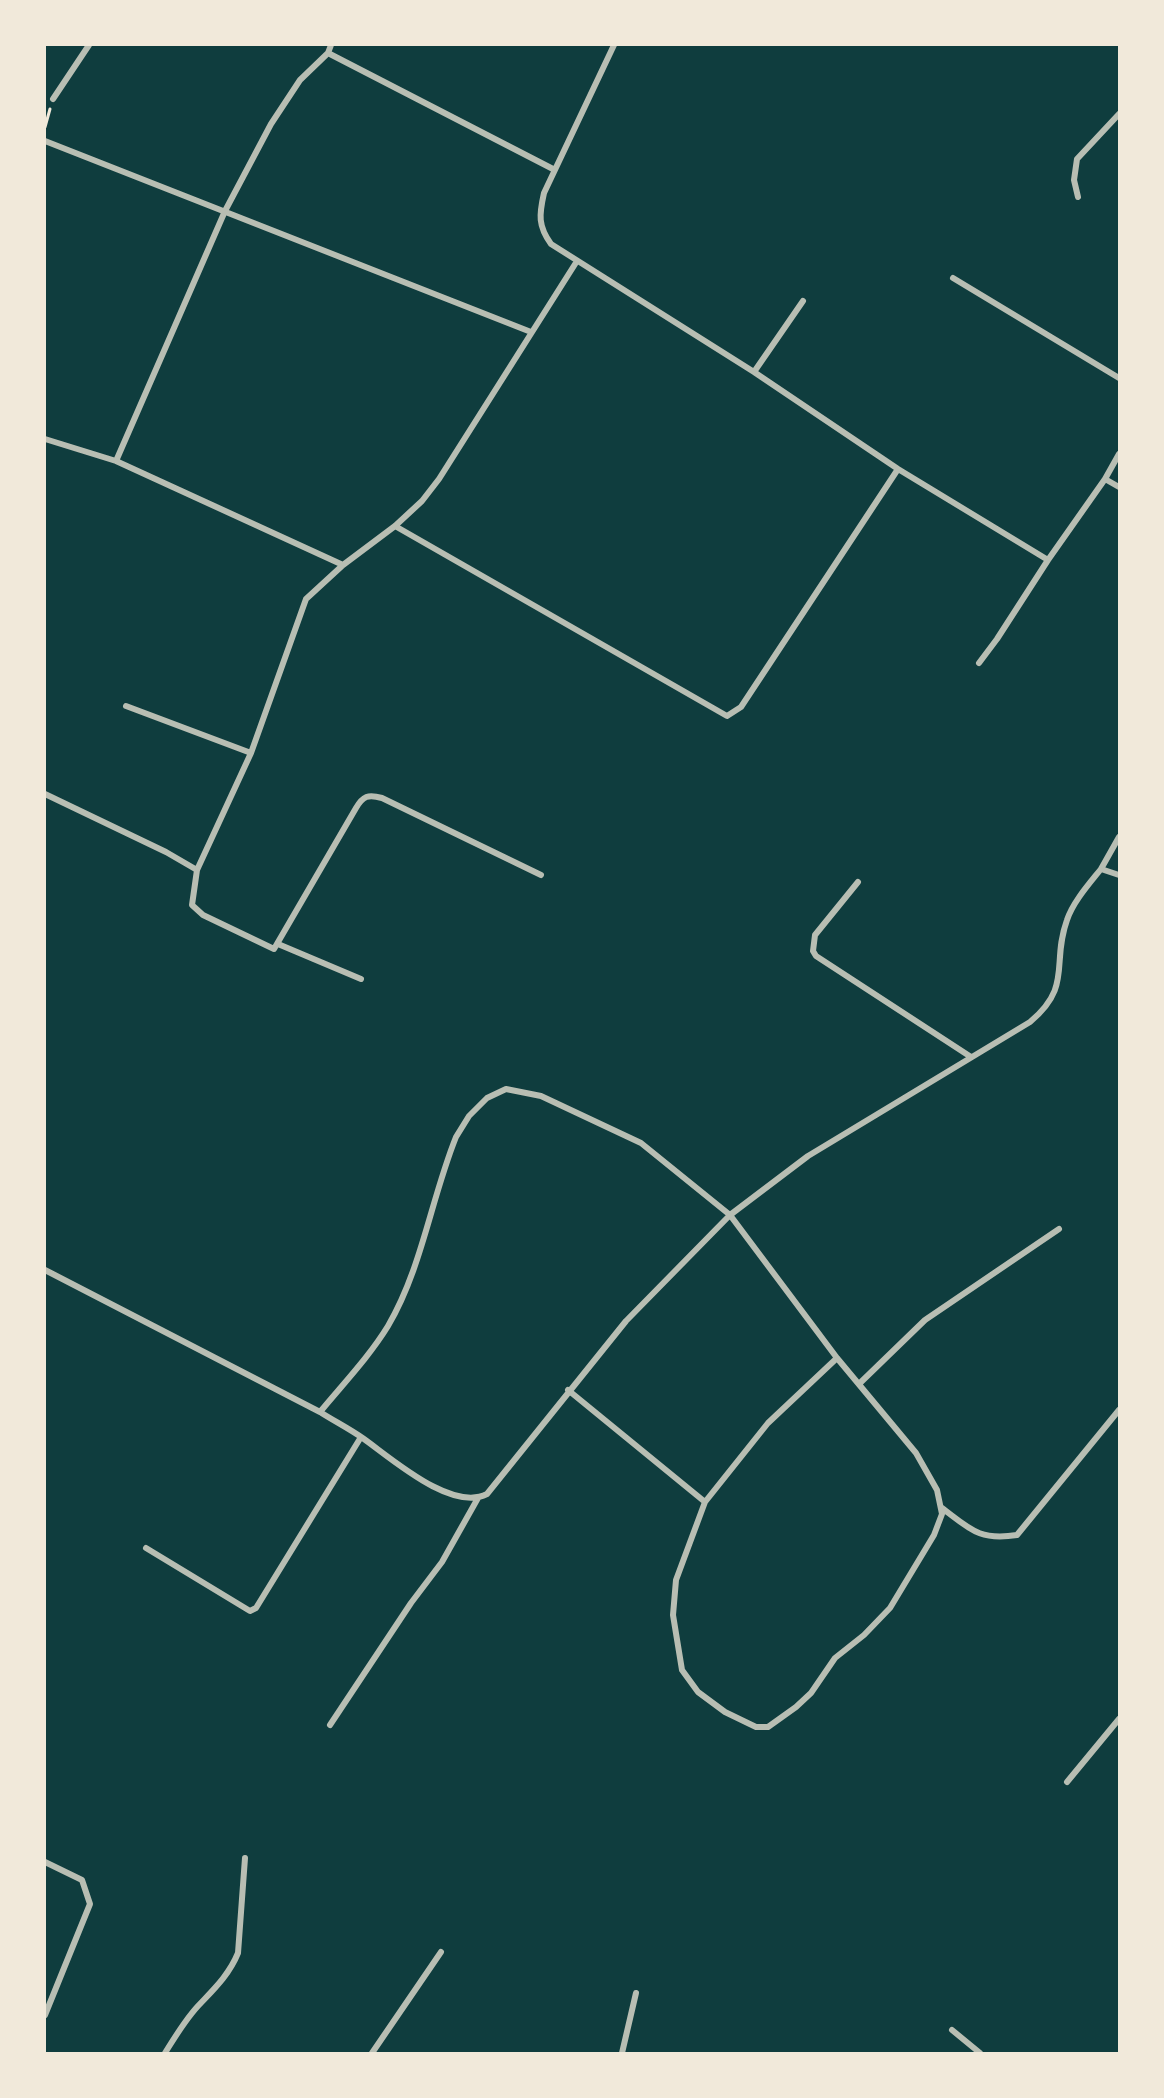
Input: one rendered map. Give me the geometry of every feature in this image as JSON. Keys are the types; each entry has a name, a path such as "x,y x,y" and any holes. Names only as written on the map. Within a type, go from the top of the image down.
{"street":[{"path":"53,99 89,45"},
{"path":"116,461 225,211 271,124 300,80 328,53 331,45"},
{"path":"614,45 553,169 539,215 541,230 551,244 754,372 898,469 1048,560"},
{"path":"328,53 553,169"},
{"path":"1078,197 1074,180 1077,159 1119,114"},
{"path":"45,141 531,332"},
{"path":"542,875 389,801 371,795 362,798 274,949 267,948 192,906 197,870 250,753 306,599 343,564 395,526 422,501 439,479 577,261"},
{"path":"953,278 1119,378"},
{"path":"754,372 803,301"},
{"path":"45,439 116,461 343,564"},
{"path":"979,663 998,639 1048,560 1105,479 1119,454"},
{"path":"395,526 727,716 741,707 898,469"},
{"path":"1105,479 1119,487"},
{"path":"126,706 250,753"},
{"path":"45,794 166,852 197,870"},
{"path":"45,1270 320,1412 361,1437 415,1477 448,1493 478,1498 487,1494 568,1390 626,1321 730,1215 808,1156 1030,1023 1046,1008 1055,994 1067,919 1101,869 1119,837"},
{"path":"1101,869 1119,875"},
{"path":"858,882 815,935 813,951 816,956 971,1057"},
{"path":"278,944 362,979"},
{"path":"320,1412 362,1362 387,1326 398,1305 456,1137 469,1116 488,1098 506,1089 541,1096 641,1143 730,1215 837,1358 916,1453 937,1490 942,1508 934,1535 890,1608 864,1635 834,1658 811,1693 768,1727 756,1727 725,1712 698,1692 682,1670 673,1615 676,1580 705,1502 768,1423 837,1358"},
{"path":"860,1383 925,1320 1059,1229"},
{"path":"568,1390 705,1502"},
{"path":"942,1508 976,1534 995,1539 1017,1535 1119,1410"},
{"path":"146,1548 230,1601 250,1611 256,1608 361,1437"},
{"path":"330,1725 411,1602 442,1562 478,1498"},
{"path":"1067,1782 1119,1719"},
{"path":"165,2053 198,2006 220,1983 238,1953 245,1858"},
{"path":"45,1862 82,1880 90,1904 45,2015"},
{"path":"372,2053 441,1952"},
{"path":"622,2053 636,1993"},
{"path":"952,2030 980,2053"}],"path":[{"path":"45,127 53,99"}]}
